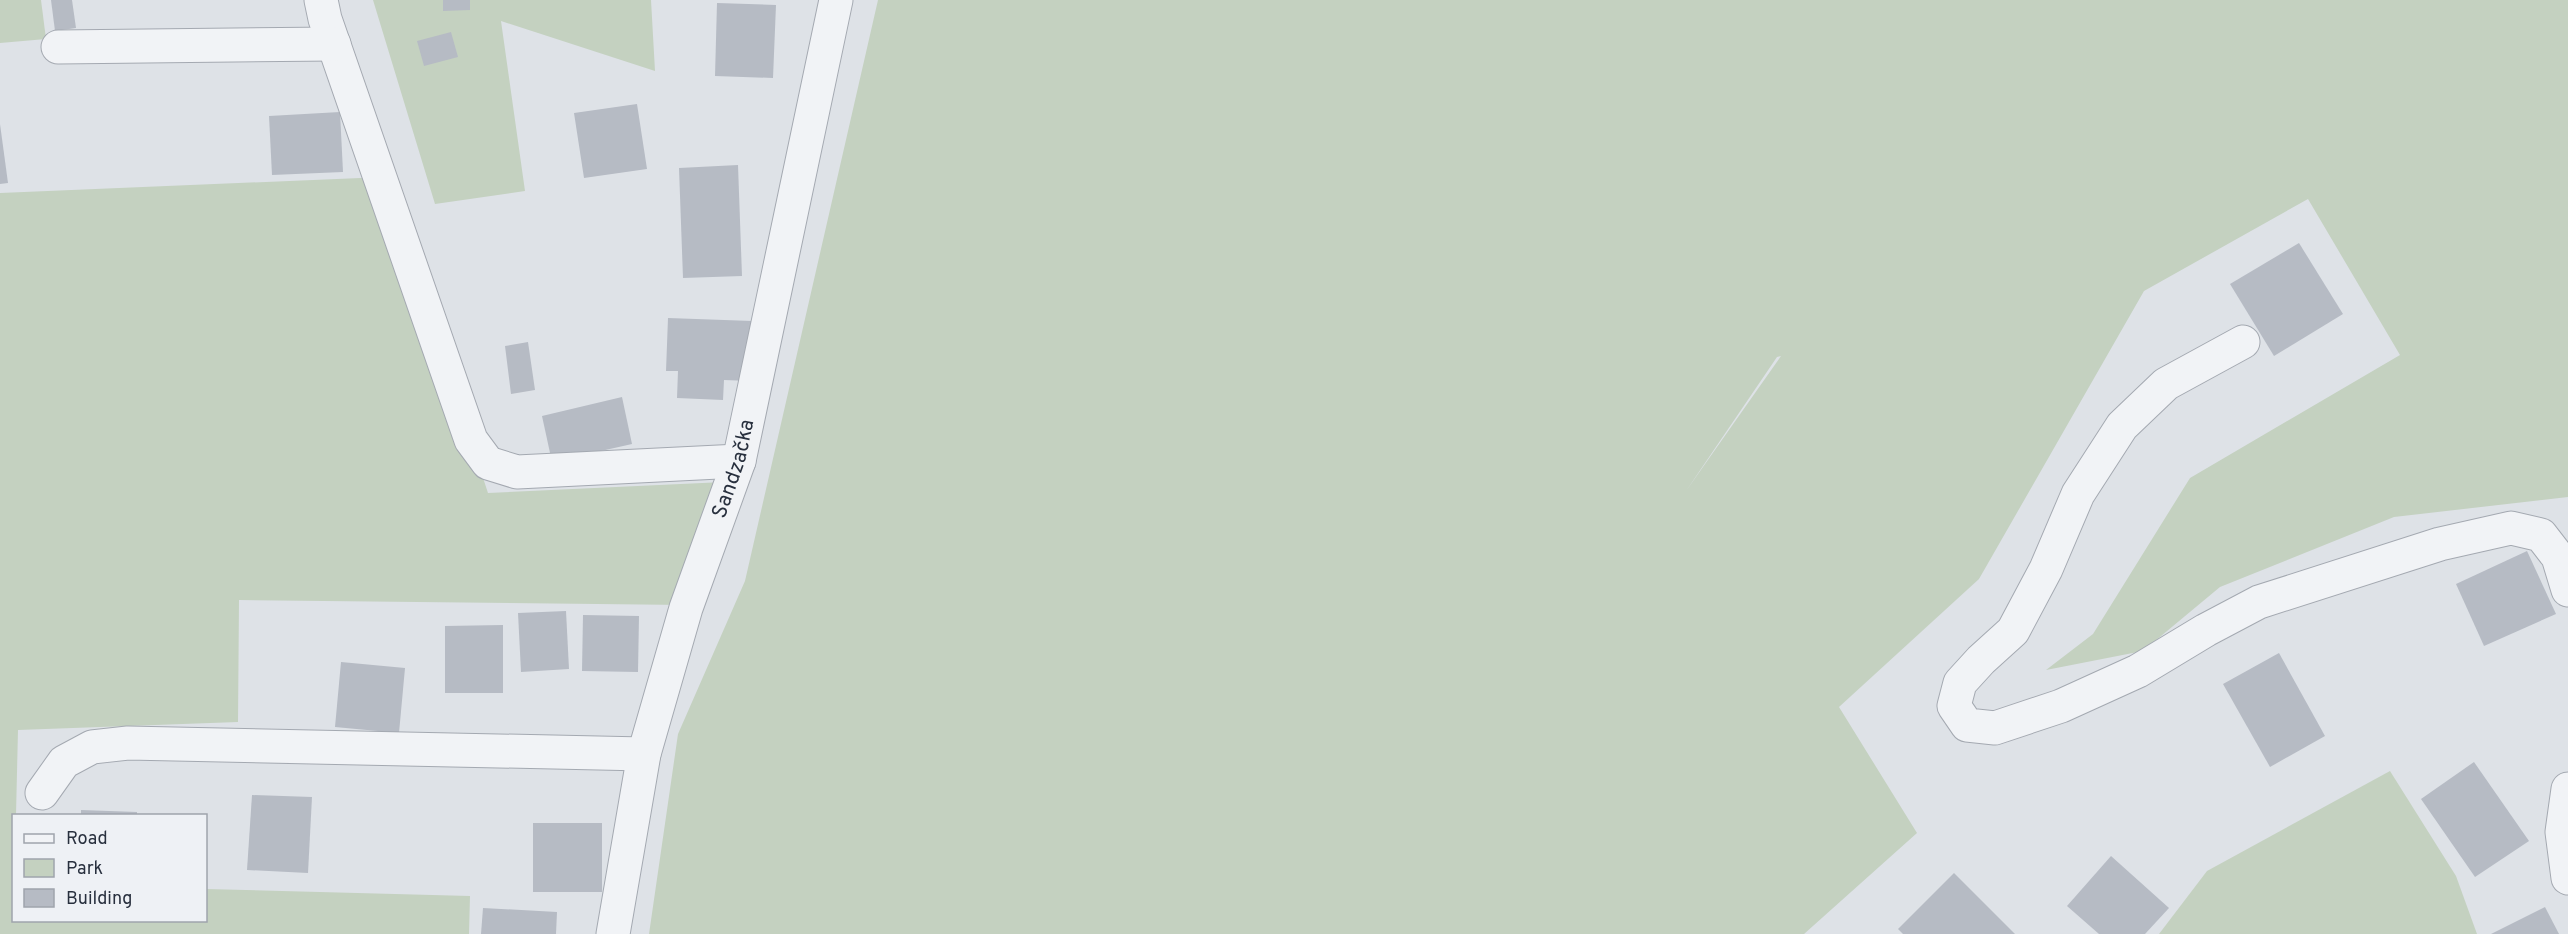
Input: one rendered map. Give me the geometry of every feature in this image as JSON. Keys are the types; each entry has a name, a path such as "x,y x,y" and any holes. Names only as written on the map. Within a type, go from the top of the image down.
{"street":[{"path":"321,0 334,44 471,440 488,463 517,472 739,461"},
{"name":"Sandzačka","path":"613,934 644,754 686,608 739,461 836,0"},
{"path":"58,47 334,44"},
{"path":"2243,342 2166,384 2122,426 2078,494 2046,569 2013,631 1960,683 1954,706 1967,725 1995,728 2061,706 2138,671 2206,630 2259,602 2440,544 2501,530 2511,528 2541,535 2558,557 2568,590"},
{"path":"42,793 64,762 92,747 128,743 644,754"},
{"path":"2568,789 2562,832 2568,878"}],"green space":[{"path":"0,0 41,0 46,39 0,43"},
{"path":"373,0 651,0 655,71 501,21 525,191 435,204"},
{"path":"878,0 2568,0 2568,497 2394,517 2220,587 2143,651 2046,670 2093,634 2190,478 2400,355 2308,199 2144,291 1979,579 1839,707 1917,833 1804,934 649,934 678,734 745,581","holes":["1781,356 1686,491 1777,357"]},
{"path":"384,177 488,493 724,482 686,605 239,600 238,722 18,730 16,814 12,814 12,922 207,922 207,889 470,896 469,934 0,934 0,193"},
{"path":"2390,771 2456,876 2477,934 2159,934 2207,871"}],"building":[{"path":"51,0 72,0 76,28 55,31"},
{"path":"443,0 470,0 470,10 443,11"},
{"path":"717,3 776,5 773,78 715,76"},
{"path":"451,32 458,57 424,66 417,41"},
{"path":"637,104 647,169 584,178 574,113"},
{"path":"340,112 343,172 272,175 269,116"},
{"path":"0,124 8,183 0,184"},
{"path":"738,165 742,276 683,278 679,168"},
{"path":"2299,243 2343,314 2274,356 2230,284"},
{"path":"668,318 752,321 750,381 724,380 723,400 677,398 678,371 666,371"},
{"path":"528,342 535,390 511,394 505,346"},
{"path":"622,397 632,444 552,462 542,416"},
{"path":"2527,551 2556,614 2484,646 2456,584"},
{"path":"566,611 569,669 521,672 518,613"},
{"path":"583,615 639,616 638,672 582,671"},
{"path":"503,625 503,693 445,693 445,626"},
{"path":"2279,653 2325,736 2270,767 2223,684"},
{"path":"341,662 405,668 399,733 335,727"},
{"path":"2474,762 2529,841 2475,877 2421,799"},
{"path":"252,795 312,797 308,873 247,870"},
{"path":"81,810 137,812 137,814 81,814"},
{"path":"533,823 602,823 602,892 533,892"},
{"path":"2111,856 2169,908 2145,934 2099,934 2067,906"},
{"path":"1954,873 2015,934 1903,934 1898,929"},
{"path":"2545,907 2559,934 2491,934"},
{"path":"483,908 557,912 556,934 481,934"}]}
